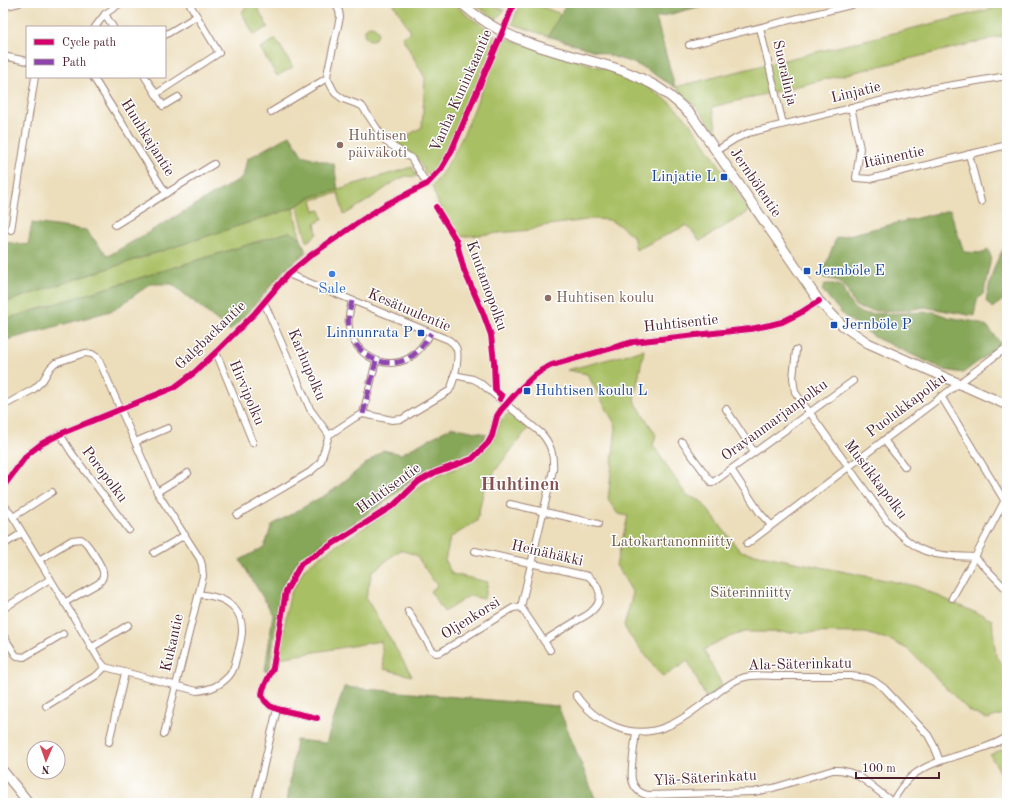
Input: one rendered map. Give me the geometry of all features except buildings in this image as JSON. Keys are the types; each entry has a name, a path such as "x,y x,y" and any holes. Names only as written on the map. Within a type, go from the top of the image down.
{"street":[{"path":"3,7 19,3"},
{"path":"96,26 105,14 121,3"},
{"path":"156,94 219,53 189,3"},
{"path":"334,3 339,11 340,17 327,78 330,85 343,100 358,104 364,109 386,142 411,158 427,184"},
{"name":"Jernbölentie","path":"462,3 477,17 502,32 529,43 620,70 650,83 673,97 692,116 818,301 842,325 868,343 1007,404"},
{"name":"Vanha Kuninkaantie","path":"427,184 437,174 451,152 514,3"},
{"path":"689,45 859,3"},
{"path":"105,14 112,26"},
{"path":"166,34 197,16"},
{"name":"Suoralinja","path":"760,28 783,124"},
{"path":"3,56 26,61"},
{"name":"Linjatie","path":"716,151 742,135 783,124 929,89 1007,76"},
{"path":"11,230 35,78"},
{"name":"Huuhkajantie","path":"95,78 166,193"},
{"path":"146,78 163,106 178,97"},
{"path":"271,112 327,78"},
{"name":"Itäinentie","path":"852,107 860,148 856,178 870,179 1007,145"},
{"path":"969,154 981,202"},
{"path":"115,225 214,164"},
{"name":"Galgbackantie","path":"3,487 27,455 41,444 60,434 175,387 195,372 216,352 264,302 288,274 311,255 385,205 427,184"},
{"name":"Kesätuulentie","path":"288,274 449,340 455,346 458,355 452,386 449,391 402,419 392,420 364,414"},
{"path":"352,301 348,320 353,340 362,352 376,361 392,363 409,358 421,348 431,333"},
{"name":"Huhtisentie","path":"277,709 270,706 265,701 262,692 273,668 286,591 301,564 394,505 418,482 436,472 472,459 488,443 492,436 497,416 506,404 535,375 552,365 633,342 750,329 782,322 800,313 818,301"},
{"name":"Karhupolku","path":"264,302 310,409 328,435"},
{"name":"Puolukkapolku","path":"747,544 941,396 1007,348"},
{"name":"Mustikkapolku","path":"796,350 793,378 795,392 888,522 905,539 925,551 946,556 975,557"},
{"name":"Hirvipolku","path":"216,352 253,443"},
{"name":"Kukantie","path":"3,406 34,389 43,380 50,368 55,363 85,354 92,354 98,358 158,492 202,564 203,576 176,686 105,667"},
{"path":"237,515 316,467 321,461 328,435 344,424 364,414 376,361"},
{"path":"454,375 480,382 541,433 552,450 554,459 553,470 521,607 550,650"},
{"name":"Oravanmarjanpolku","path":"682,442 712,483 853,381"},
{"path":"941,396 1006,501 952,598"},
{"path":"726,409 754,452"},
{"path":"135,442 168,428"},
{"name":"Poropolku","path":"60,434 71,452 129,530"},
{"path":"884,440 905,467"},
{"path":"731,469 760,513 771,525"},
{"path":"158,492 188,473"},
{"path":"13,517 52,492"},
{"path":"3,503 13,517 100,662 105,667 97,675 46,706"},
{"path":"510,504 598,524"},
{"path":"3,545 22,533"},
{"path":"154,553 185,535"},
{"path":"39,560 72,540 81,539 87,543 103,571 102,580 64,603"},
{"name":"Heinähäkki","path":"475,551 588,576 595,582 599,590 598,603 592,611 544,641"},
{"path":"975,557 1007,590"},
{"path":"3,609 50,579"},
{"path":"164,734 176,686 197,691 204,691 230,675 233,670 241,641 242,624 235,609 227,601 199,594"},
{"name":"Oljenkorsi","path":"408,611 432,650 436,653 441,652 513,608 521,607"},
{"path":"92,648 128,626"},
{"path":"3,635 15,654 17,656 24,657 63,634"},
{"path":"109,742 125,673"},
{"name":"Ala-Säterinkatu","path":"576,695 587,710 602,720 626,730 636,732 655,730 673,724 686,717 729,684 745,677 861,677 874,681 884,688 928,736 940,761"},
{"path":"256,803 277,709 317,718"},
{"name":"Ylä-Säterinkatu","path":"636,732 632,780 636,788 641,793 647,795 754,792 773,788 832,770 839,770 853,773 893,802"},
{"path":"893,802 902,787 912,776 923,768 940,761 990,746 1007,737"},
{"path":"3,771 29,803"}],"green space":[{"path":"393,3 454,3 468,16 493,33 496,39 449,149 439,167 432,175 427,175 417,158 393,144 422,127 425,78 402,37 411,32"},
{"path":"473,3 488,3 504,10 496,20"},
{"path":"520,3 532,3 561,14 548,36 512,24"},
{"path":"567,3 713,3 656,18 675,87 646,69 633,63 548,36"},
{"path":"252,5 257,7 268,27 254,35 242,13 244,9"},
{"path":"1007,5 1007,35 712,107 718,136 699,110 675,87"},
{"path":"368,26 374,26 378,30 378,36 374,40 368,40 364,36 364,30"},
{"path":"505,38 622,74 645,85 668,101 686,118 699,135 750,211 700,241 687,225 636,250 633,236 622,227 609,220 594,219 542,226 530,230 458,237 441,211 432,186 443,171 463,136 499,43"},
{"path":"276,39 293,67 277,76 260,48"},
{"path":"290,135 302,155 334,164 338,190 311,197 293,208 3,303 3,242 28,245 32,223 86,230 108,256 243,177 247,159"},
{"path":"412,167 417,176 406,176 397,180 344,215 338,193 312,200 315,211 320,210 323,219 315,223 317,234 307,242 297,205 311,197"},
{"path":"293,208 300,237 289,232 3,320 3,303"},
{"path":"950,210 964,252 984,253 988,249 991,257 984,293 977,300 974,316 924,307 910,310 878,311 861,309 854,305 847,290 839,281 824,278 823,272 836,238"},
{"path":"289,232 300,237 306,252 283,271 260,299 230,331 172,284 150,284 114,310 3,340 3,320"},
{"path":"1007,244 1007,297 992,308 986,301 989,286 999,257"},
{"path":"825,284 841,286 852,306 858,312 863,314 934,312 948,317 976,322 988,327 1001,344 963,373 945,370 876,338 844,316 822,290"},
{"name":"Säterinniitty","path":"644,350 634,400 656,435 653,445 686,495 701,501 740,551 916,586 992,620 996,657 1007,668 1007,713 987,719 969,711 909,650 892,641 866,633 744,632 721,640 704,650 722,685 706,698 688,661 663,677 629,635 624,626 633,593 616,565 628,516 618,514 608,500 616,426 587,374 567,370"},
{"path":"511,413 529,427 485,484 477,521 450,538 445,561 452,574 488,582 484,599 469,596 444,612 430,591 437,586 416,555 400,550 372,572 366,598 412,676 384,669 381,641 279,658 290,594 305,568 322,555 392,510 415,490 434,477 472,462 491,443 502,419"},
{"path":"452,427 486,434 483,442 471,453 431,467 414,478 388,500 297,561 281,590 269,672 265,671 273,614 240,560 264,547 272,525 332,491 383,450 401,454"},
{"path":"344,687 558,706 597,803 287,803 296,740 326,743"},
{"path":"1007,747 1007,783 990,755"}],"marked path":[{"path":"352,301 348,321 352,337 357,346 364,353 380,362 399,362 413,356 431,333"},
{"path":"363,414 376,361"}],"cycle path":[{"path":"3,487 27,455 41,444 60,434 175,387 195,372 216,352 255,313 288,274 311,255 385,205 427,184 441,169 451,152 514,3"},
{"name":"Kuutamopolku","path":"436,207 456,240 464,270 491,335 495,390 502,396 500,399"},
{"path":"317,718 277,709 270,706 262,695 263,689 273,668 286,591 301,564 394,505 418,482 436,472 472,459 488,443 492,436 497,416 501,410 519,390 542,370 552,365 633,342 750,329 770,325 782,322 819,301"}],"place":[{"name":"Huhtisen päiväkoti","path":"340,145"},
{"name":"Linjatie L","path":"724,177"},
{"name":"Jernböle E","path":"807,271"},
{"name":"Sale","path":"332,274"},
{"name":"Huhtisen koulu","path":"548,298"},
{"name":"Jernböle P","path":"834,325"},
{"name":"Linnunrata P","path":"421,333"},
{"name":"Huhtisen koulu L","path":"527,391"}],"district":[{"name":"Huhtinen","path":"520,485"}],"park label":[{"name":"Latokartanonniitty","path":"672,542"}]}
